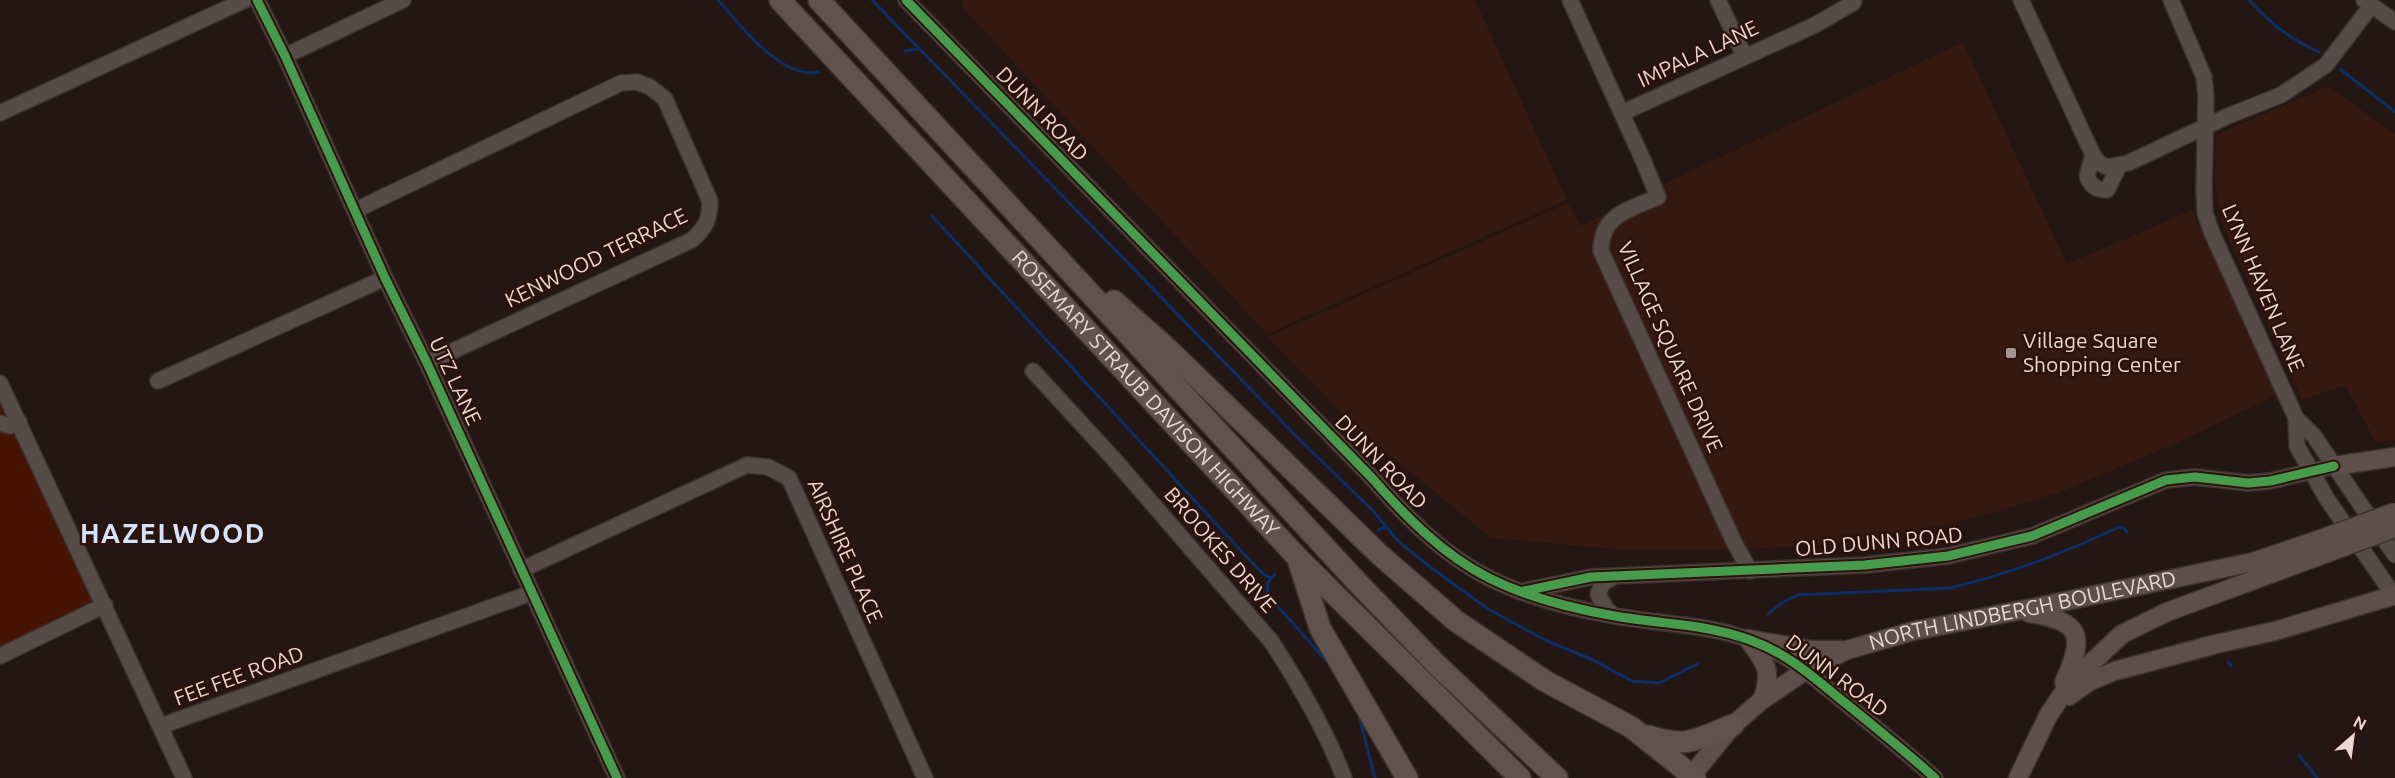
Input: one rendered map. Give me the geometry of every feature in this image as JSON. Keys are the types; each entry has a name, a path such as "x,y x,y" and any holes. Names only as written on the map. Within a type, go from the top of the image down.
{"highway":[{"name":"ROSEMARY STRAUB DAVISON HIGHWAY","path":"780,0 1298,558 1520,778"},
{"name":"ROSEMARY STRAUB DAVISON HIGHWAY","path":"819,0 1358,584 1437,664 1557,778"},
{"path":"1020,216 1168,350 1380,555 1456,621 1545,681 1637,732 1692,777"},
{"path":"1298,558 1320,628 1407,778"},
{"path":"1637,732 1662,740 1687,743 1733,725"},
{"path":"1660,750 1688,753 1698,749 1733,725"}],"main road":[{"path":"2334,466 2395,457"},
{"name":"NORTH LINDBERGH BOULEVARD","path":"2018,778 2048,716 2069,684 2122,634 2148,620 2323,547 2395,512"},
{"name":"NORTH LINDBERGH BOULEVARD","path":"1692,777 1733,725 1762,700 1806,670 1847,650 1913,630 2253,562 2395,528"},
{"path":"2048,716 2069,695 2090,681 2115,671 2275,631 2395,596"},
{"path":"2016,611 2063,621 2074,632 2078,645 2076,658 2048,716"},
{"path":"1748,639 1811,650 1847,650"},
{"path":"1748,639 1768,669 1762,700"}],"street":[{"path":"0,113 245,0"},
{"name":"UTZ LANE","path":"257,0 285,56 385,278 427,363 617,778"},
{"path":"285,56 403,0"},
{"name":"DUNN ROAD","path":"906,0 1406,516 1461,561 1488,578 1522,591 1614,616 1688,626 1748,639 1786,656 1806,670 1935,778"},
{"name":"VILLAGE SQUARE DRIVE","path":"1570,0 1658,197 1611,219 1601,239 1601,251 1734,542 1750,571"},
{"path":"1718,0 1744,55"},
{"name":"IMPALA LANE","path":"1622,113 1744,55 1815,25 1854,0"},
{"path":"2021,0 2093,155 2099,163 2107,167 2119,166 2281,94 2309,78 2326,65 2367,3 2395,22"},
{"name":"LYNN HAVEN LANE","path":"2171,0 2204,77 2206,97 2205,213 2212,233 2296,418 2314,436 2395,555"},
{"name":"KENWOOD TERRACE","path":"356,210 621,83 637,82 651,87 665,99 710,201 705,228 692,240 427,363"},
{"path":"2093,155 2087,176 2091,184 2100,190 2107,190 2119,166"},
{"path":"158,381 385,278"},
{"name":"BROOKES DRIVE","path":"1033,371 1106,450 1271,641 1333,750 1344,778"},
{"name":"FEE FEE ROAD","path":"0,383 161,726 531,593"},
{"name":"LYNN HAVEN LANE","path":"2296,418 2296,446 2351,535 2395,596"},
{"path":"0,423 10,426 19,422"},
{"name":"AIRSHIRE PLACE","path":"521,570 747,465 768,467 789,478 925,778"},
{"name":"OLD DUNN ROAD","path":"1522,591 1591,577 1865,565 1948,556 2032,536 2166,480 2195,477 2259,482 2334,466"},
{"path":"1567,604 1569,593 1578,584 1591,577"},
{"path":"1613,577 1603,583 1599,594 1606,609 1614,616"},
{"path":"0,656 105,605"},
{"path":"161,726 184,778"}],"shaded area":[{"path":"963,0 1475,0 1567,200 1267,334 961,6"},
{"path":"1963,42 2067,264 2192,210 2277,395 2177,443 2058,493 1968,520 1848,543 1751,549 1626,550 1491,538 1355,427 1267,337 1568,203 1581,226 1670,181"},
{"path":"2328,86 2395,134 2395,440 2376,443 2345,385 2302,400 2221,221 2215,181 2216,135"},
{"path":"0,397 97,602 0,649"}],"waterway":[{"path":"718,0 749,35 776,59 790,68 804,72 818,72"},
{"path":"872,0 1298,438 1374,512 1398,541 1488,609 1545,640 1593,660 1632,681 1659,683 1697,664"},
{"path":"2249,0 2281,30 2319,52"},
{"path":"905,51 918,49"},
{"path":"2340,69 2395,112"},
{"path":"932,216 1244,554 1263,574 1271,578"},
{"path":"1378,530 1386,527"},
{"path":"1768,614 1783,602 1798,595 1950,588 2036,562 2119,527 2124,528 2127,532"},
{"path":"1275,574 1268,582 1267,594 1329,664"},
{"path":"2228,662 2231,666"},
{"path":"1359,716 1375,778"},
{"path":"2299,755 2317,778"}],"cycle path":[{"path":"257,0 285,56 385,278 427,363 617,778"},
{"path":"906,0 1398,506 1440,546 1472,569 1519,591 1583,610 1734,635 1777,652 1811,675 1935,778"},
{"path":"1524,591 1591,577 1865,565 1948,556 2032,536 2166,480 2195,477 2248,483 2270,481 2334,466"}],"place":[{"name":"Village Square Shopping Center","path":"2011,353"}],"district":[{"name":"HAZELWOOD","path":"173,534"}]}
